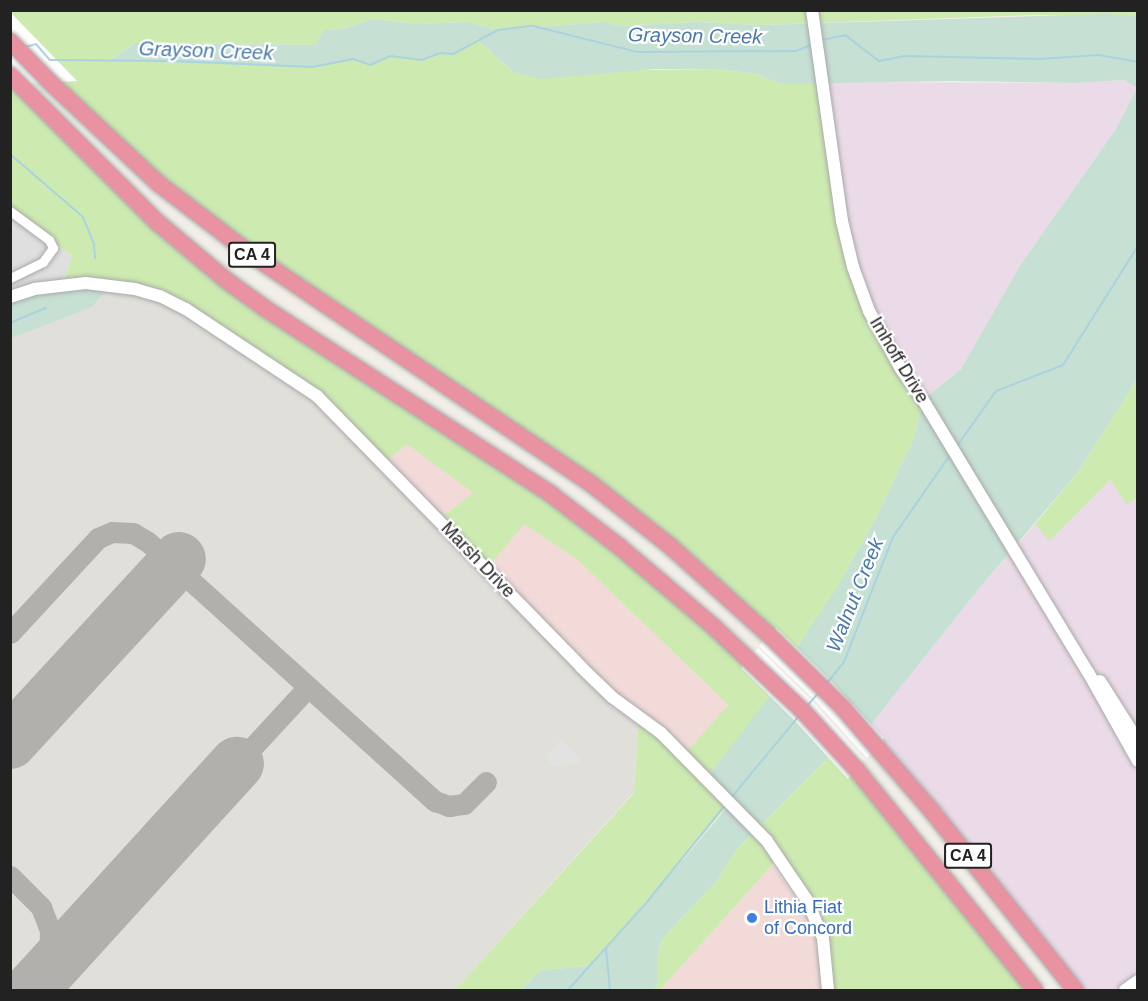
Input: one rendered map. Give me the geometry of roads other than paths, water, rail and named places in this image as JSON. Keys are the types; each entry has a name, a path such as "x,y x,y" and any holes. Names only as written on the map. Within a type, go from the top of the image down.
{"highway":[{"name":"CA 4","path":"10,41 51,83 159,184 252,255 590,483 670,546 820,684 877,746 1075,990"},
{"name":"CA 4","path":"14,82 88,167 111,177 157,222 226,280 266,309 450,426 561,502 676,593 809,717 856,769 1035,990"},
{"path":"1004,952 1023,990"},
{"path":"1056,968 1081,990"}],"street":[{"name":"Imhoff Drive","path":"812,10 839,202 853,267 869,311 901,369 923,400 1088,672 1137,761"},
{"path":"10,211 48,240 53,248 43,262 10,278"},
{"name":"Marsh Drive","path":"10,297 34,289 63,284 135,288 186,309 286,373 340,416 604,689 661,734 767,841 807,900 823,938 828,990"},
{"name":"Imhoff Drive","path":"1088,672 1096,675 1137,741"},
{"path":"1125,990 1137,981"}],"waterway":[{"name":"Grayson Creek","path":"25,47 36,44 50,60 174,61 312,67 353,59 370,65 390,56 422,60 440,53 453,54 498,30 533,26 637,52 796,51 811,45"},
{"name":"Grayson Creek","path":"822,40 845,35 879,61 904,56 1039,59 1099,55 1138,62"},
{"path":"10,154 83,217 94,244 95,258"},
{"name":"Walnut Creek","path":"957,446 996,391 1063,365 1138,246"},
{"path":"10,323 46,308"},
{"name":"Walnut Creek","path":"827,683 844,662 893,537 950,455"},
{"name":"Walnut Creek","path":"807,706 819,692"},
{"name":"Walnut Creek","path":"731,798 798,717"},
{"name":"Walnut Creek","path":"568,990 647,902 725,805"},
{"path":"606,949 610,990"}],"place":[{"name":"Lithia Fiat of Concord","path":"752,918"}]}
